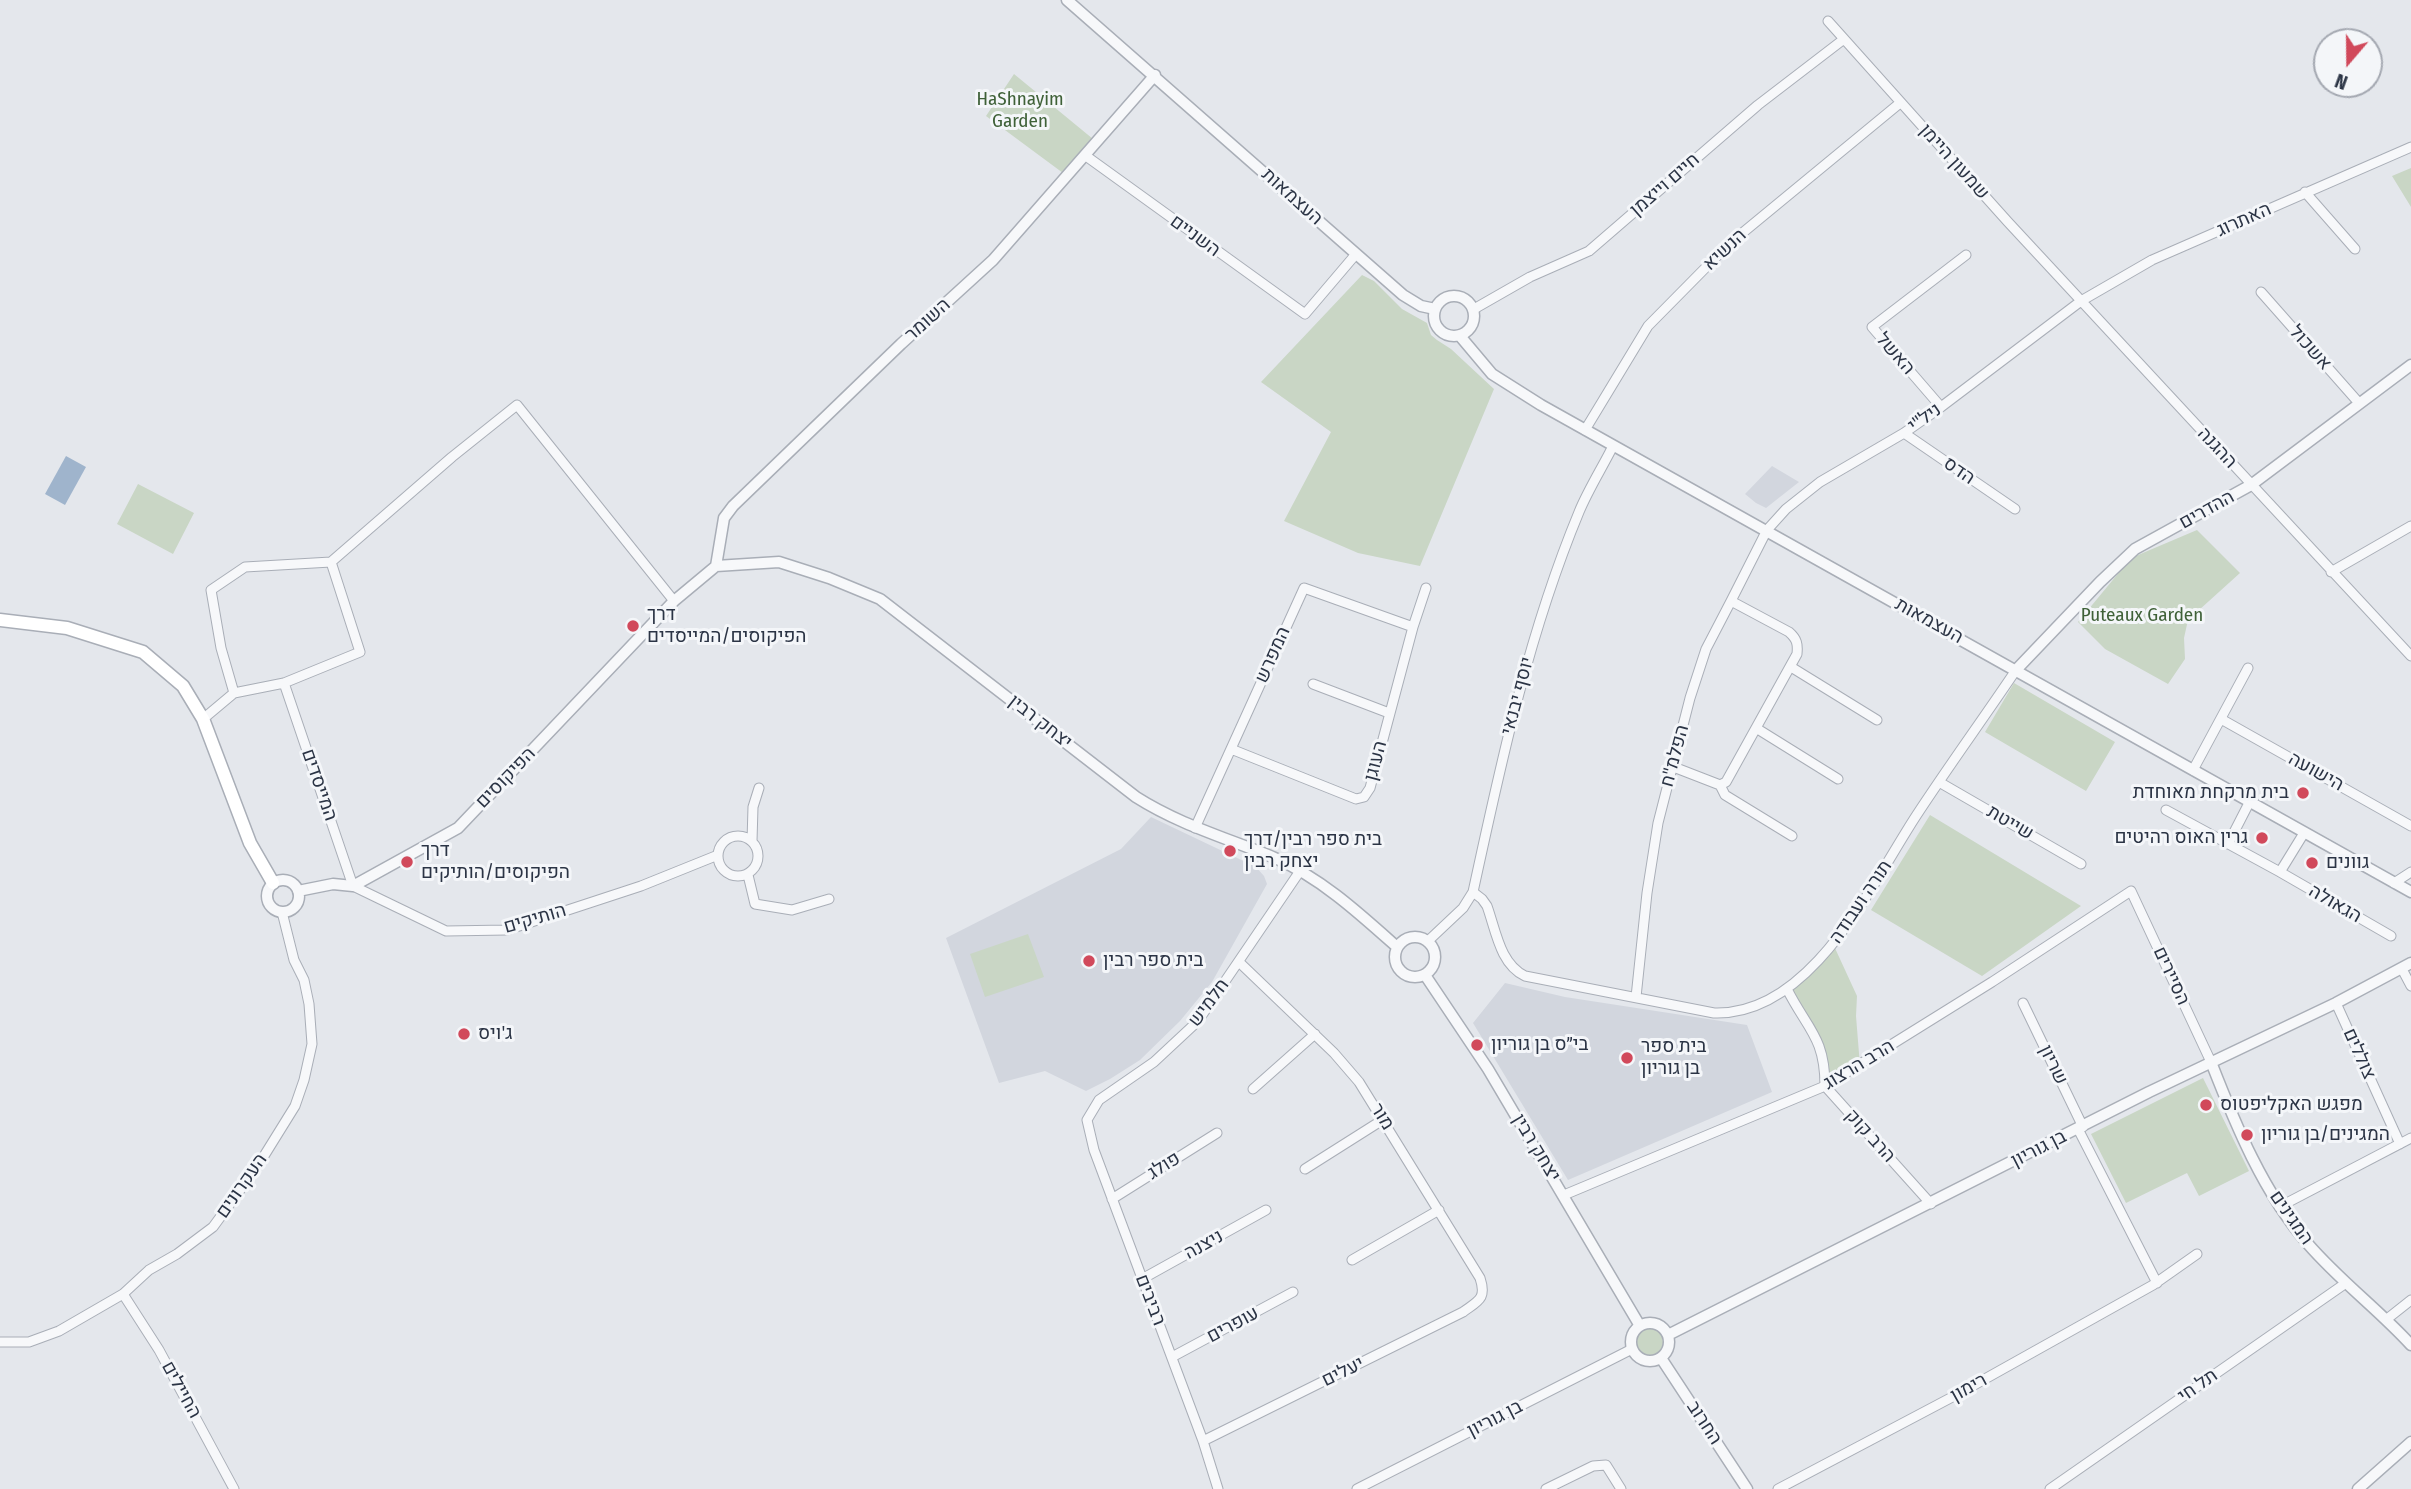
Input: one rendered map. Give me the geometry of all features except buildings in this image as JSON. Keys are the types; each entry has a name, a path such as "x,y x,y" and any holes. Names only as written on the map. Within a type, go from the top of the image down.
{"main road":[{"path":"0,620 67,628 143,652 183,686 203,719 250,843 273,883"}],"street":[{"name":"העצמאות","path":"1068,0 1413,302 1427,309 1435,309"},
{"name":"שמעון היימן","path":"1828,21 2081,301"},
{"name":"חיים וייצמן","path":"1474,309 1530,276 1589,251 1758,105 1844,39"},
{"name":"השומר","path":"716,566 724,519 733,506 901,344 993,260 1155,75"},
{"name":"הנשיא","path":"1585,430 1648,326 1729,244 1900,103"},
{"name":"האתרוג","path":"2081,301 2152,260 2411,147"},
{"name":"השניים","path":"1086,156 1306,314 1356,254"},
{"path":"2305,192 2355,249"},
{"name":"האשל","path":"1941,407 1872,327 1966,255"},
{"name":"אשכול","path":"2261,292 2359,403"},
{"path":"1454,296 1466,299 1474,309 1474,322 1466,333 1460,336 1447,335 1437,328 1435,309 1443,299 1454,296"},
{"name":"ניל\"י","path":"1767,530 1786,509 1820,482 1904,433 2081,301"},
{"name":"ההגנה","path":"2081,301 2411,656"},
{"name":"העצמאות","path":"1460,336 1481,363 1503,382 1585,430 2411,892"},
{"name":"ההדרים","path":"2016,670 2085,598 2136,550 2251,485 2411,365"},
{"path":"234,693 221,648 211,590 244,567 331,562 452,457 517,405 674,601 716,566"},
{"name":"הדס","path":"1904,433 2015,509"},
{"name":"יוסף יבנאי","path":"1428,941 1463,908 1473,892 1512,713 1527,662 1579,510 1613,446"},
{"path":"2331,572 2411,526"},
{"name":"הפלמ\"ח","path":"1636,997 1648,881 1671,766 1706,649 1767,530"},
{"path":"203,719 234,693 284,683 360,652 331,562"},
{"name":"יצחק רבין","path":"716,566 779,562 829,578 880,599 1136,797 1163,814 1275,858 1300,871 1356,911 1397,947"},
{"name":"העוגן","path":"1231,749 1356,799 1364,797 1370,788 1426,587"},
{"name":"המפרש","path":"1195,828 1304,588 1413,627"},
{"name":"הפיקוסים","path":"298,891 333,884 353,886 458,828 674,601"},
{"path":"1720,785 1726,782 1791,667 1798,646 1796,638 1789,632 1731,601"},
{"path":"1791,667 1877,720"},
{"path":"2193,770 2248,668"},
{"name":"תורה ועבודה","path":"1473,892 1487,906 1507,962 1525,976 1714,1013 1731,1014 1747,1010 1787,989 1834,946 1939,782 2016,670"},
{"name":"המייסדים","path":"284,683 353,886"},
{"path":"1313,684 1389,713"},
{"name":"הישועה","path":"2221,719 2411,826"},
{"path":"1756,728 1838,779"},
{"path":"1671,766 1720,785 1725,796 1792,836"},
{"name":"שייטת","path":"1939,782 2081,864"},
{"path":"752,841 734,836 723,843 718,855 720,867 736,877 748,875 757,865 759,852 752,841 753,807 759,788"},
{"path":"2228,844 2249,803"},
{"name":"הגאולה","path":"2166,810 2390,936"},
{"path":"2280,872 2304,832"},
{"name":"הותיקים","path":"353,886 446,932 507,930 641,886 718,855"},
{"name":"חלמיש","path":"1092,1111 1108,1092 1138,1074 1182,1038 1198,1021 1300,871"},
{"path":"2394,883 2411,872"},
{"path":"748,875 755,904 792,909 829,899"},
{"path":"280,880 289,881 298,891 295,907 282,912 273,909 267,899 273,883 280,880"},
{"name":"הסיירים","path":"2131,891 2211,1062"},
{"name":"הרב הרצוג","path":"1564,1195 1825,1086 1982,989 2131,891"},
{"name":"העקרונים","path":"0,1342 29,1342 59,1331 123,1294 149,1270 177,1254 213,1227 259,1164 295,1106 312,1044 304,980 294,960 282,912"},
{"path":"1411,937 1428,941 1433,946 1436,958 1431,970 1425,975 1411,977 1404,974 1395,962 1397,947 1411,937"},
{"name":"מור","path":"1239,962 1315,1034 1359,1082 1480,1278 1484,1289 1480,1300"},
{"path":"2407,966 2411,986"},
{"name":"בן גוריון","path":"1668,1335 2407,966"},
{"name":"יצחק רבין","path":"1425,975 1488,1069 1640,1326"},
{"path":"1787,989 1796,1008 1819,1042 1825,1061 1825,1086"},
{"name":"שריון","path":"2023,1003 2081,1128"},
{"name":"צוללים","path":"2336,1003 2400,1144"},
{"path":"1254,1089 1315,1034"},
{"name":"המגינים","path":"2211,1062 2232,1114 2279,1207 2309,1246 2411,1345"},
{"name":"הרב קוק","path":"1825,1086 1931,1204"},
{"name":"רביבים","path":"1092,1111 1087,1120 1088,1130 1203,1441 1218,1489"},
{"path":"1305,1169 1384,1119"},
{"path":"2081,1128 2157,1283"},
{"name":"פולג","path":"1112,1199 1217,1133"},
{"path":"2279,1207 2411,1138"},
{"name":"ניצנה","path":"1142,1279 1266,1210"},
{"path":"1352,1259 1438,1210"},
{"name":"רימון","path":"1778,1489 1958,1394 2157,1283 2197,1254"},
{"name":"תל חי","path":"2050,1489 2346,1283"},
{"name":"עופרים","path":"1172,1357 1293,1292"},
{"name":"החיילים","path":"123,1294 159,1350 234,1489"},
{"name":"יעלים","path":"1203,1441 1454,1317 1480,1300"},
{"path":"2387,1319 2411,1300"},
{"path":"1646,1323 1659,1325 1668,1335 1669,1345 1661,1358 1648,1361 1641,1359 1632,1349 1632,1336 1646,1323"},
{"name":"בן גוריון","path":"1357,1489 1632,1349"},
{"name":"החרוב","path":"1661,1358 1747,1489"},
{"path":"2358,1489 2411,1442"},
{"path":"1546,1489 1593,1466 1606,1465 1621,1489"}],"shaded area":[{"path":"1772,466 1799,482 1766,508 1745,494"},
{"name":"בית ספר רבין","path":"1151,817 1256,867 1267,884 1212,982 1180,1021 1140,1060 1086,1091 1045,1071 999,1083 946,938 1121,849"},
{"name":"בית ספר בן גוריון","path":"1505,983 1565,997 1747,1025 1772,1092 1568,1180 1473,1023"}],"green space":[{"name":"HaShnayim Garden","path":"1014,74 1093,139 1063,173 986,116"},
{"path":"2411,168 2411,207 2392,176"},
{"path":"1362,275 1374,281 1402,309 1427,323 1431,335 1451,349 1494,389 1420,566 1358,553 1284,521 1331,432 1261,382"},
{"path":"138,484 194,513 173,554 117,524"},
{"name":"Puteaux Garden","path":"2197,530 2240,573 2188,620 2184,638 2185,659 2168,684 2105,649 2078,622 2131,558"},
{"path":"2014,683 2115,742 2086,791 1985,732"},
{"path":"1930,815 2081,906 1982,976 1871,910"},
{"path":"1028,934 1044,977 985,997 970,954"},
{"path":"1834,946 1857,996 1860,1066 1825,1086 1825,1061 1787,989"},
{"path":"2203,1078 2249,1171 2199,1196 2187,1173 2126,1203 2091,1134"},
{"path":"1649,1328 1659,1332 1663,1342 1659,1352 1649,1356 1639,1352 1635,1342 1639,1332"}],"water":[{"path":"66,456 86,467 65,505 45,494"}],"place":[{"name":"דרך הפיקוסים/המייסדים","path":"633,626"},
{"name":"בית מרקחת מאוחדת","path":"2303,793"},
{"name":"גרין האוס רהיטים","path":"2262,838"},
{"name":"בית ספר רבין/דרך יצחק רבין","path":"1230,851"},
{"name":"דרך הפיקוסים/הותיקים","path":"407,862"},
{"name":"גוונים","path":"2312,863"},
{"name":"בית ספר רבין","path":"1089,961"},
{"name":"ג'ויס","path":"464,1034"},
{"name":"בי״ס בן גוריון","path":"1477,1045"},
{"name":"בית ספר בן גוריון","path":"1627,1058"},
{"name":"מפגש האקליפטוס","path":"2206,1105"},
{"name":"המגינים/בן גוריון","path":"2247,1135"}]}
